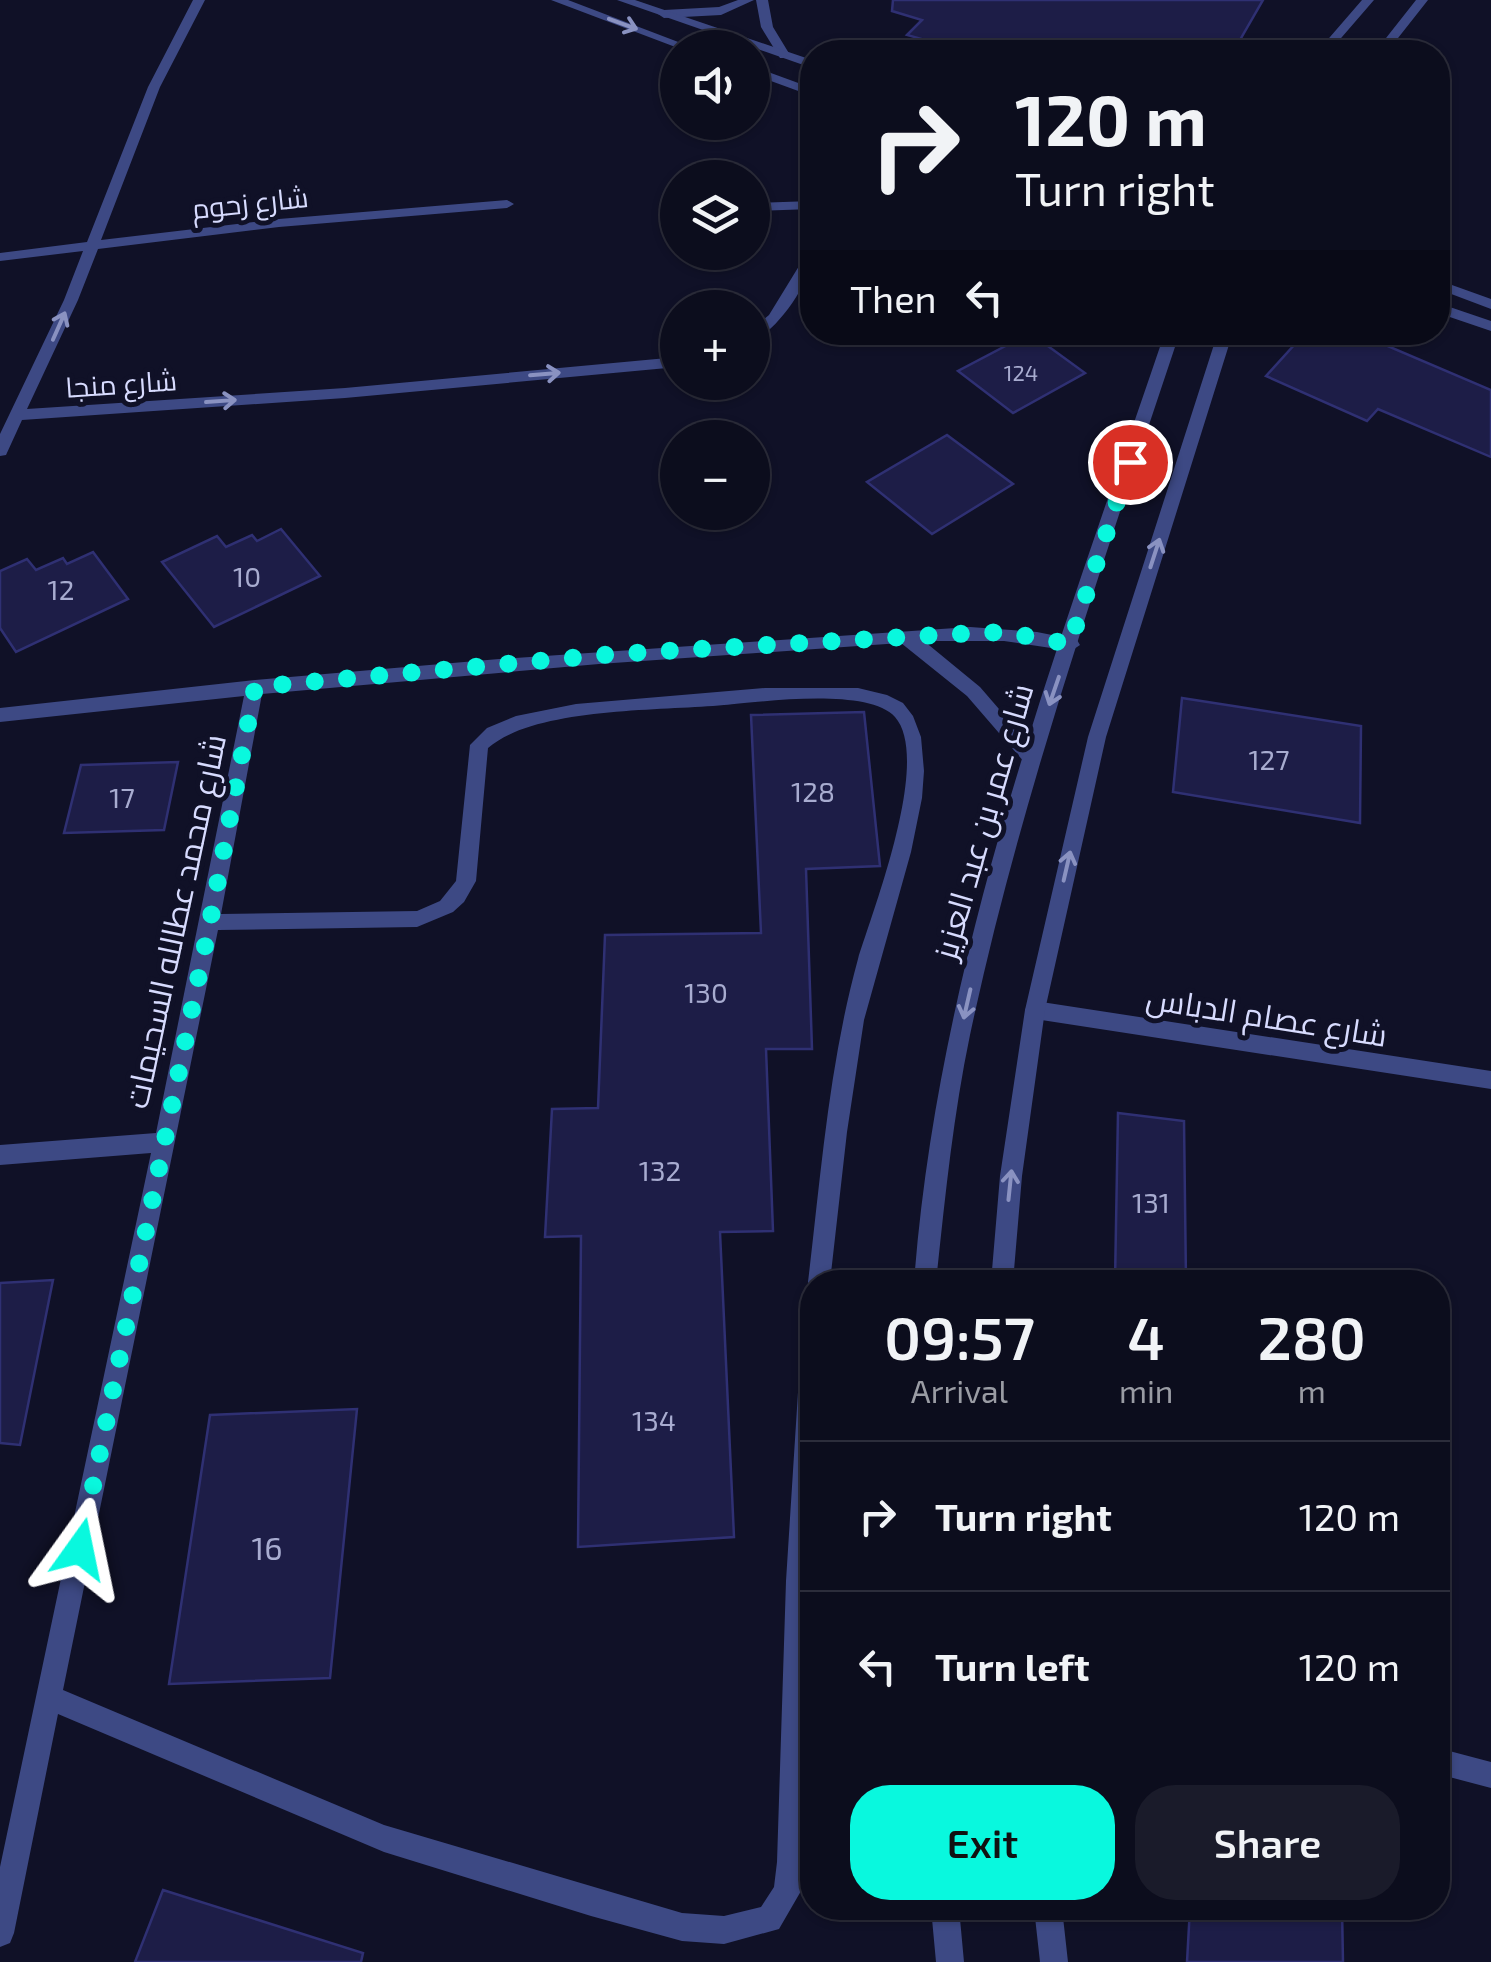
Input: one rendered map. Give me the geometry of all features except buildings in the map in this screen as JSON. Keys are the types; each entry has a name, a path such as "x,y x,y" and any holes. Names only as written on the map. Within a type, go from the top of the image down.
{"street":[{"name":"شارع منجا","path":"200,0 154,87 94,245 19,415 345,393 660,364"},
{"path":"556,0 660,38"},
{"path":"623,0 800,60"},
{"path":"664,14 721,11 748,0"},
{"path":"762,0 767,27 784,55"},
{"path":"1333,40 1368,0"},
{"path":"1390,40 1422,0"},
{"path":"770,77 800,88"},
{"name":"شارع زحوم","path":"0,258 382,213 507,204"},
{"path":"770,207 800,205"},
{"path":"770,321 800,276"},
{"path":"1450,289 1491,304"},
{"path":"1450,312 1491,326"},
{"name":"شارع عمر بن عبد العزيز","path":"926,1270 932,1183 951,1071 992,894 1031,758 1169,345"},
{"path":"1003,1270 1011,1176 1034,1010 1097,737 1222,345"},
{"path":"0,451 19,415"},
{"path":"0,715 611,655 1004,632 1070,644"},
{"path":"904,637 965,680 1003,719 1031,758"},
{"name":"شارع محمد عطالله السحيمات","path":"0,1933 128,1326 255,687"},
{"path":"210,922 417,918 442,911 458,897 466,881 479,744 487,733 502,725 569,714 808,694 858,694 896,707 907,720 914,744 908,824 861,985 821,1270"},
{"name":"شارع عصام الدباس","path":"1034,1010 1491,1080"},
{"path":"0,1155 162,1142"},
{"path":"48,1697 384,1838 682,1928 724,1930 769,1918 787,1890 800,1547"},
{"path":"1450,1764 1491,1775"},
{"path":"946,1920 950,1962"},
{"path":"1049,1920 1054,1962"}],"route":[{"path":"80,1549 255,687 614,654 956,634 1004,632 1070,644 1130,462"}]}
